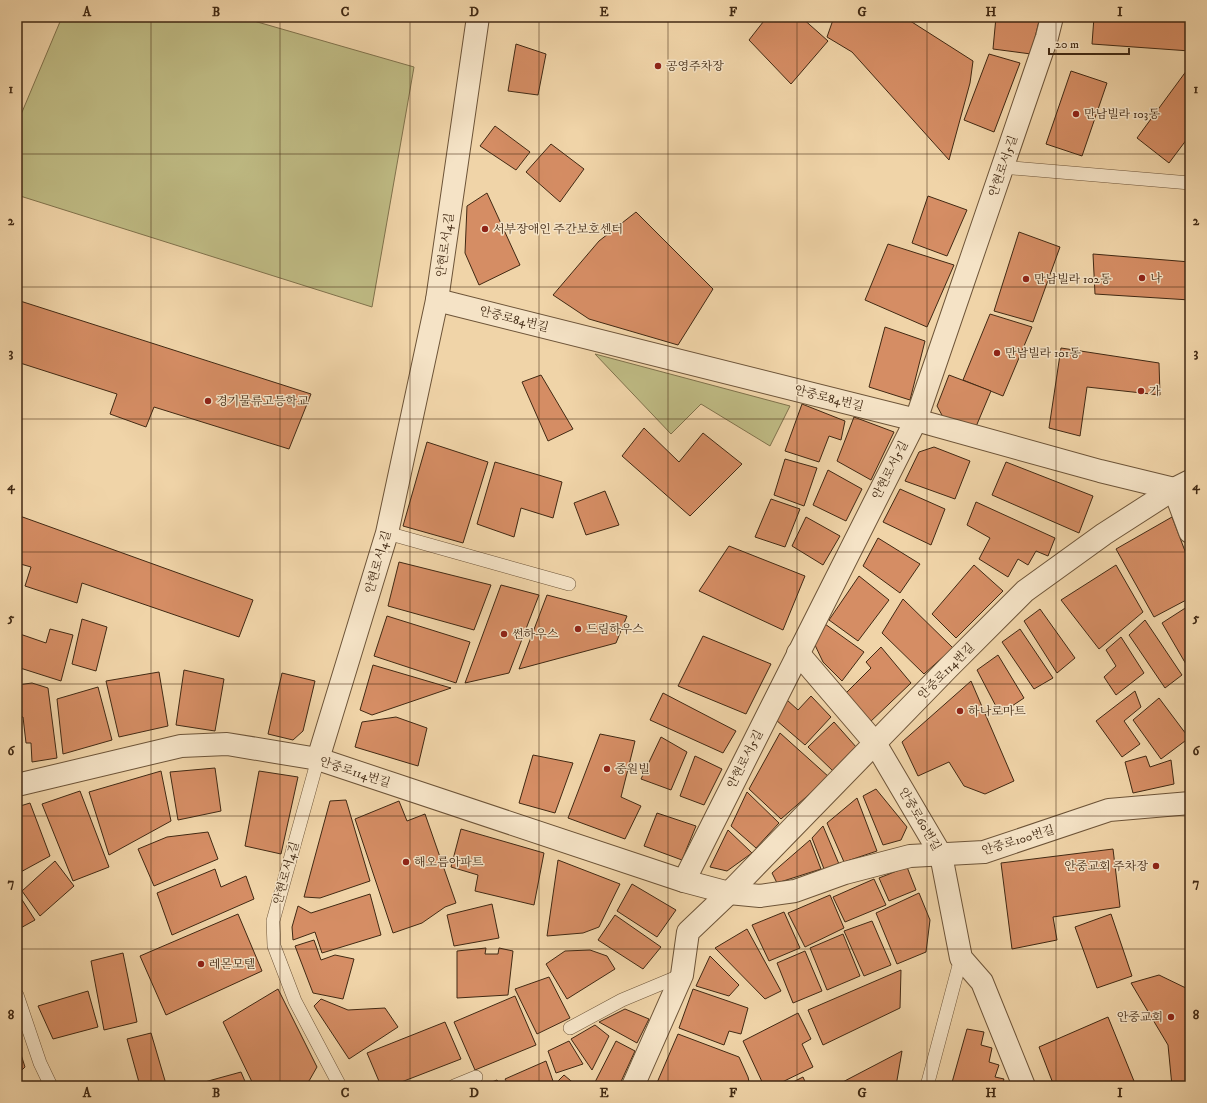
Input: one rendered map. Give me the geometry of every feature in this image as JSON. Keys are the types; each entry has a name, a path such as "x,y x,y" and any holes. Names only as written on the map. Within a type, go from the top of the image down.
{"street":[{"name":"안현로서4길","path":"318,759 387,533 437,300 478,17"},
{"name":"안현로서5길","path":"684,881 916,420 1050,27"},
{"name":"안중로84번길","path":"437,300 916,420 1100,471 1182,485"},
{"path":"1182,485 1190,532"},
{"name":"안중로114번길","path":"682,975 688,932 729,893 948,668 1025,592 1104,534 1182,485"},
{"name":"안중로60번길","path":"798,653 875,743 941,855 961,958"},
{"name":"안중로114번길","path":"17,785 181,746 227,744 318,759 684,881 729,893"},
{"name":"안중로100번길","path":"729,893 760,896 795,891 845,873 910,856 984,852 1109,810 1190,804"},
{"path":"961,958 982,982 1024,1086"},
{"path":"633,1086 682,975"}],"lane":[{"path":"1002,167 1190,183"},
{"path":"387,533 569,584"},
{"name":"안현로서4길","path":"318,759 272,921 274,946 295,1001 340,1086"},
{"name":"안중로60번길","path":"927,1086 961,958"},
{"path":"570,1028 622,1000 682,975"},
{"path":"17,995 40,1063 51,1086"},
{"path":"454,1086 476,1077"}],"shaded area":[{"path":"62,17 240,17 414,67 372,307 17,195 17,124"},
{"path":"595,354 790,406 770,446 701,404 671,434"}],"building":[{"path":"17,17 23,17 17,35"},
{"path":"767,17 801,17 828,41 791,84 749,40"},
{"path":"834,17 904,17 973,61 970,83 949,160 852,52 827,37"},
{"path":"996,17 1040,17 1031,54 993,49"},
{"path":"1094,17 1190,17 1190,51 1092,44"},
{"path":"516,44 546,54 538,95 508,91"},
{"path":"989,54 1020,63 994,132 964,120"},
{"path":"1187,70 1190,72 1190,135 1169,163 1137,138"},
{"name":"만남빌라 103동","path":"1071,71 1107,83 1082,156 1046,144"},
{"path":"495,126 530,152 516,170 480,146"},
{"path":"551,144 584,169 560,202 526,172"},
{"name":"서부장애인 주간보호센터","path":"487,193 520,265 479,285 465,253 467,206"},
{"path":"928,196 967,210 947,256 912,243"},
{"path":"636,212 713,289 678,345 589,319 553,295 599,241"},
{"name":"만남빌라 102동","path":"1019,232 1060,247 1033,322 994,311"},
{"path":"888,244 954,265 927,327 865,300"},
{"name":"나","path":"1093,254 1190,262 1190,300 1095,294"},
{"path":"17,300 311,394 289,449 154,407 146,427 110,414 117,394 17,362"},
{"name":"만남빌라 101동","path":"990,314 1032,327 1003,396 963,380"},
{"path":"885,327 925,341 910,400 869,387"},
{"name":"가","path":"1061,348 1159,363 1160,395 1087,387 1080,436 1049,428"},
{"path":"541,375 573,429 548,441 522,382"},
{"path":"949,375 991,391 975,429 943,417 937,406"},
{"path":"802,404 845,421 841,440 829,436 819,462 785,451"},
{"path":"854,417 894,432 871,480 837,461"},
{"path":"644,428 679,462 703,433 742,464 690,516 622,456"},
{"path":"427,442 488,462 463,543 403,526"},
{"path":"934,447 970,461 955,499 905,481 919,452"},
{"path":"785,459 817,468 804,506 774,495"},
{"path":"495,462 562,482 553,518 521,508 514,537 477,524"},
{"path":"1006,462 1093,496 1079,533 992,495"},
{"path":"828,470 862,489 846,521 813,505"},
{"path":"900,489 945,509 931,545 883,522"},
{"path":"605,491 619,525 586,535 574,503"},
{"path":"771,499 800,509 785,547 755,537"},
{"path":"976,502 1055,538 1048,556 1036,551 1028,565 1018,559 1008,577 979,559 990,538 967,525"},
{"path":"17,515 253,600 239,637 82,583 77,603 25,586 31,567 17,563"},
{"path":"806,517 840,536 823,565 792,546"},
{"path":"1172,517 1190,564 1190,598 1154,617 1116,549"},
{"path":"878,538 920,564 900,593 863,566"},
{"path":"729,546 805,576 783,630 699,591"},
{"path":"399,562 491,585 474,630 388,606"},
{"path":"974,565 1003,591 956,638 932,614"},
{"path":"1116,565 1143,612 1099,649 1061,600"},
{"path":"859,576 889,600 858,641 829,620"},
{"name":"썬하우스","path":"501,585 539,595 509,673 465,683"},
{"name":"드림하우스","path":"547,595 627,616 616,643 519,669"},
{"path":"903,599 953,648 924,674 882,633"},
{"path":"1190,605 1190,671 1162,623"},
{"path":"1040,609 1075,658 1057,673 1024,621"},
{"path":"387,616 470,642 456,683 374,656"},
{"path":"82,619 107,627 96,671 72,664"},
{"path":"1145,620 1182,675 1165,688 1129,635"},
{"path":"825,624 864,652 842,681 823,662 814,643"},
{"path":"50,629 73,635 61,681 17,667 17,633 46,643"},
{"path":"1020,629 1053,678 1034,689 1002,642"},
{"path":"703,636 771,664 746,714 678,686"},
{"path":"1121,637 1144,673 1116,695 1104,677 1116,666 1106,650"},
{"path":"881,647 911,683 869,723 845,694 871,668 866,662"},
{"path":"998,655 1024,698 1000,714 977,670"},
{"path":"373,665 451,688 372,715 360,710"},
{"path":"184,670 224,679 215,731 176,725"},
{"path":"159,672 168,726 119,737 106,681"},
{"path":"282,673 315,681 303,731 293,740 268,734"},
{"name":"하나로마트","path":"971,681 1014,781 985,794 964,786 949,762 918,776 902,742"},
{"path":"32,683 48,688 57,758 32,762 31,743 26,743 23,717 17,717 17,685"},
{"path":"98,687 112,740 63,754 57,699"},
{"path":"1135,691 1141,707 1124,721 1140,744 1122,757 1096,721"},
{"path":"663,693 736,731 723,753 650,720"},
{"path":"811,696 831,717 805,745 776,720 787,700 798,710"},
{"path":"1159,698 1189,738 1161,759 1133,720"},
{"path":"396,717 427,728 418,766 355,747 362,722"},
{"path":"834,722 857,748 833,771 808,747"},
{"path":"780,733 829,777 781,819 749,789"},
{"name":"중원빌","path":"600,734 635,741 621,797 641,806 625,839 568,818"},
{"path":"661,737 687,752 671,790 641,779"},
{"path":"533,755 573,763 555,813 519,803"},
{"path":"695,756 722,769 704,805 680,796"},
{"path":"1146,756 1150,767 1171,760 1174,784 1133,793 1125,762"},
{"path":"215,768 221,811 178,820 170,772"},
{"path":"161,771 171,821 109,855 89,792"},
{"path":"259,771 298,777 281,854 245,846"},
{"path":"876,789 907,827 901,840 883,845 863,796"},
{"path":"80,791 109,867 73,881 42,804"},
{"path":"747,792 779,823 756,848 731,826"},
{"path":"857,798 877,851 844,862 827,823"},
{"path":"346,800 370,881 320,898 304,897 330,801"},
{"name":"해오름아파트","path":"399,801 407,821 425,814 456,903 445,907 422,923 393,933 355,819"},
{"path":"30,803 50,856 17,874 17,807"},
{"path":"657,813 696,826 682,860 644,846"},
{"path":"823,826 839,864 824,869 812,838"},
{"path":"461,829 544,853 534,905 475,891 478,875 451,867"},
{"path":"728,830 752,853 727,871 710,867"},
{"path":"208,832 218,859 154,886 138,849 167,837"},
{"path":"810,840 821,869 777,883 772,873"},
{"path":"1113,849 1120,907 1053,917 1057,940 1012,949 1001,863"},
{"path":"558,860 620,884 599,927 583,933 547,936"},
{"path":"55,861 74,886 40,916 22,891"},
{"path":"907,867 916,890 889,901 879,878"},
{"path":"215,869 221,887 246,876 254,899 172,935 157,893"},
{"path":"874,879 886,905 845,922 833,897"},
{"path":"632,884 676,910 657,937 617,911"},
{"path":"17,892 35,920 17,930"},
{"path":"919,893 930,920 926,952 897,964 876,913"},
{"path":"370,894 381,935 322,953 315,932 293,940 292,927 298,906 311,913"},
{"path":"830,895 844,928 805,947 788,913"},
{"path":"492,904 499,938 454,946 447,915"},
{"path":"784,912 800,948 769,961 752,925"},
{"name":"레몬모텔","path":"238,914 262,971 166,1015 140,956"},
{"path":"1111,914 1132,976 1097,988 1075,927"},
{"path":"615,915 661,947 643,969 598,940"},
{"path":"872,921 891,965 864,976 844,931"},
{"path":"747,929 781,991 765,999 715,948"},
{"path":"843,934 860,976 827,990 810,948"},
{"path":"314,940 321,960 335,955 354,959 343,999 313,993 295,946"},
{"path":"486,948 485,954 498,954 499,948 513,951 508,995 457,998 457,951"},
{"path":"590,950 607,956 615,969 567,999 546,964 565,951"},
{"path":"805,951 822,991 793,1003 777,963"},
{"path":"123,953 137,1022 104,1030 91,961"},
{"path":"710,956 739,985 729,996 696,986"},
{"path":"901,970 900,1008 823,1045 808,1010"},
{"name":"안중교회","path":"1159,975 1190,990 1190,1086 1172,1086 1168,1045 1131,983"},
{"path":"549,977 570,1018 537,1034 515,989"},
{"path":"278,989 317,1067 309,1081 297,1086 254,1086 223,1022"},
{"path":"693,989 748,1008 741,1034 729,1031 724,1045 679,1028"},
{"path":"88,991 98,1027 53,1039 38,1006"},
{"path":"515,996 536,1045 475,1070 454,1022"},
{"path":"321,999 348,1010 385,1008 398,1027 349,1059 314,1006"},
{"path":"625,1009 649,1019 637,1043 599,1022"},
{"path":"798,1013 811,1039 802,1044 813,1067 774,1086 764,1086 743,1041"},
{"path":"1108,1017 1136,1086 1054,1086 1039,1047"},
{"path":"445,1022 461,1059 391,1086 381,1086 367,1053"},
{"path":"595,1025 609,1036 592,1070 571,1039"},
{"path":"967,1029 984,1032 981,1045 992,1048 989,1062 999,1065 995,1077 1004,1079 1001,1086 951,1086"},
{"path":"151,1033 166,1084 156,1086 140,1086 127,1039"},
{"path":"678,1034 739,1057 748,1077 750,1086 656,1085"},
{"path":"569,1041 583,1064 556,1073 548,1051"},
{"path":"616,1041 635,1051 619,1086 593,1086"},
{"path":"17,1042 25,1067 17,1075"},
{"path":"902,1051 896,1086 835,1086"},
{"path":"546,1061 553,1081 541,1086 509,1086 505,1079"},
{"path":"241,1072 247,1086 190,1086"},
{"path":"564,1075 577,1086 553,1086"},
{"path":"803,1077 807,1086 785,1086"},
{"path":"497,1080 502,1086 481,1086"}],"place":[{"name":"공영주차장","path":"658,66"},
{"name":"만남빌라 103동","path":"1076,114"},
{"name":"서부장애인 주간보호센터","path":"485,229"},
{"name":"나","path":"1142,278"},
{"name":"만남빌라 102동","path":"1026,279"},
{"name":"만남빌라 101동","path":"997,353"},
{"name":"가","path":"1141,391"},
{"name":"경기물류고등학교","path":"208,401"},
{"name":"드림하우스","path":"578,629"},
{"name":"썬하우스","path":"504,634"},
{"name":"하나로마트","path":"960,711"},
{"name":"중원빌","path":"607,769"},
{"name":"해오름아파트","path":"406,862"},
{"name":"안중교회 주차장","path":"1156,866"},
{"name":"레몬모텔","path":"201,964"},
{"name":"안중교회","path":"1171,1017"}]}
